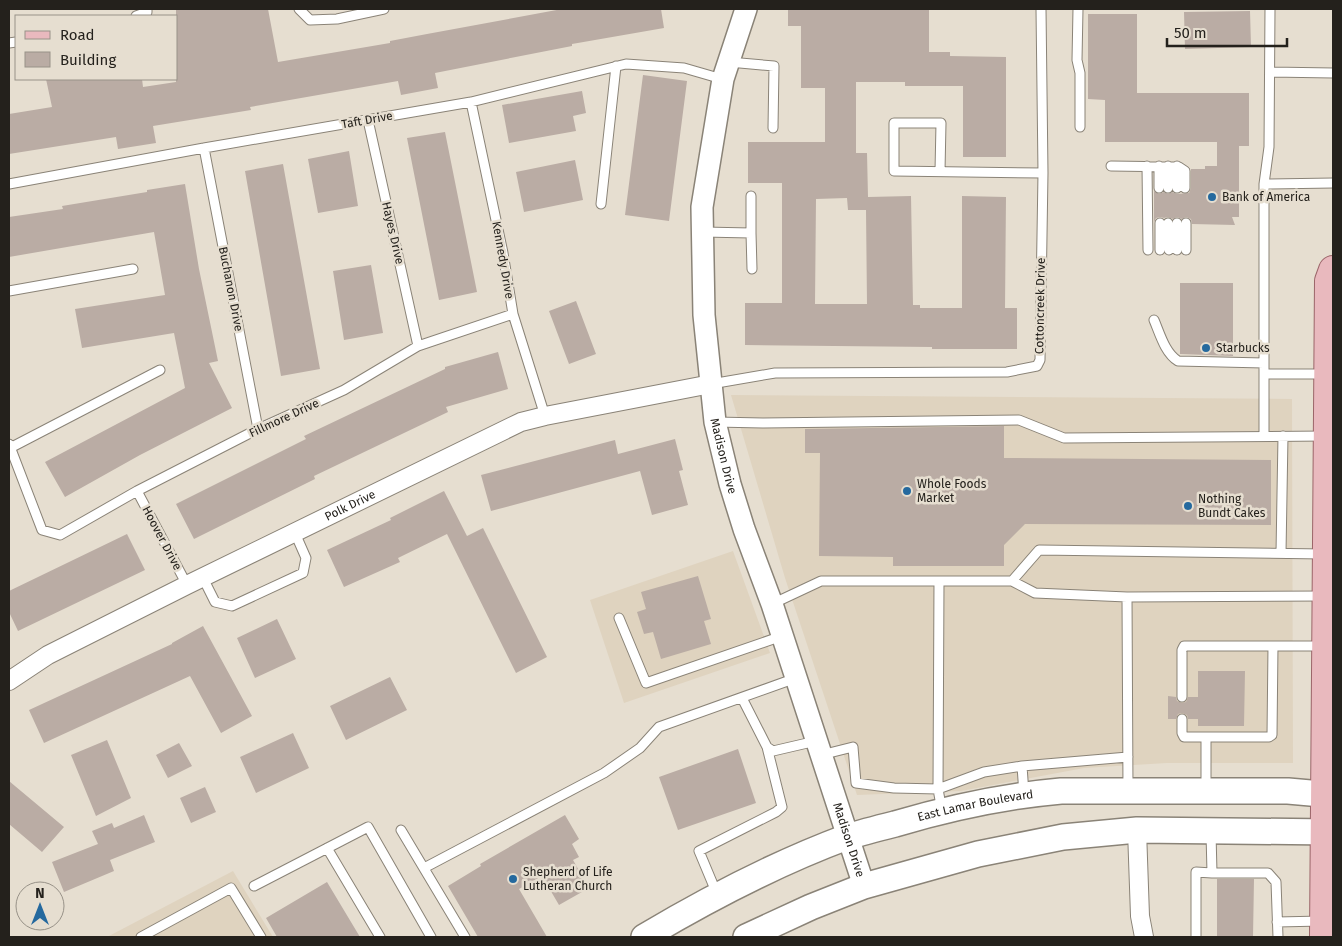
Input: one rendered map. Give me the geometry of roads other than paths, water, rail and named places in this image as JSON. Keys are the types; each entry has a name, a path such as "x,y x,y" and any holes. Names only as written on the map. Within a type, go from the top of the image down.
{"main road":[{"path":"1324,929 1329,832 1326,596 1328,436 1331,374 1329,281 1333,270"},
{"name":"East Lamar Boulevard","path":"644,937 687,912 777,867 940,800 1061,792 1128,790 1288,791 1329,794"},
{"path":"746,937 811,907 864,886 997,850 1063,837 1137,830 1329,832"}],"street":[{"name":"Madison Drive","path":"746,9 726,70 702,207 704,316 715,422 730,484 744,529 772,604 864,886"},
{"name":"Polk Drive","path":"9,681 48,655 521,422 711,384"},
{"path":"1137,830 1140,916 1144,937"}],"lane":[{"path":"299,10 310,20 338,19 384,9"},
{"name":"Cottoncreek Drive","path":"711,384 774,374 1007,372 1037,366 1040,360 1043,173 1041,9"},
{"path":"1078,9 1077,60 1080,73 1080,127"},
{"path":"1264,436 1264,184 1269,147 1270,9"},
{"name":"Taft Drive","path":"9,184 471,102 626,64 726,70 774,66 773,128"},
{"path":"601,204 616,66"},
{"path":"1271,72 1333,73"},
{"name":"Kennedy Drive","path":"471,102 503,253 513,314 545,416"},
{"name":"Hayes Drive","path":"368,120 418,346"},
{"path":"940,171 941,123 894,123 894,171 1043,173"},
{"name":"Buchanon Drive","path":"204,148 258,429"},
{"path":"1111,166 1168,166 1182,168 1185,170 1172,188 1168,166"},
{"path":"1147,166 1148,250"},
{"path":"1264,184 1333,183"},
{"path":"751,196 752,269"},
{"path":"1173,250 1173,223 1173,250"},
{"path":"702,232 752,233"},
{"path":"9,291 133,269"},
{"name":"Fillmore Drive","path":"9,446 42,530 60,535 137,491 258,429 344,390 418,346 513,314"},
{"path":"1154,320 1164,344 1178,361 1264,363"},
{"path":"9,446 160,370"},
{"path":"1264,374 1331,374"},
{"path":"715,422 1019,420 1064,438 1328,436"},
{"path":"1282,553 1283,436"},
{"name":"Hoover Drive","path":"137,491 187,585"},
{"path":"203,578 215,602 232,606 249,600 302,573 306,558 295,533"},
{"path":"1012,581 1039,550 1327,554"},
{"path":"772,604 821,581 1012,581 1035,593 1127,597 1326,596"},
{"path":"939,581 940,800"},
{"path":"1127,597 1128,790"},
{"path":"618,618 646,683 782,636"},
{"path":"1182,697 1182,650 1184,646 1326,646"},
{"path":"1182,719 1182,734 1184,737 1269,737 1272,735 1273,646"},
{"path":"424,868 604,773 640,748 659,727 796,678"},
{"path":"718,896 699,851 776,812 782,807 767,747 742,698"},
{"path":"1206,737 1206,791"},
{"path":"767,747 773,751 853,747 856,783 894,788 940,800 984,772 1022,766 1128,757"},
{"path":"1022,766 1024,795"},
{"path":"254,886 368,827 431,937"},
{"path":"401,830 465,937"},
{"path":"1211,830 1212,872"},
{"path":"327,848 380,937"},
{"path":"1196,937 1196,872 1268,873 1276,882 1278,937"},
{"path":"141,937 231,888 261,937"},
{"path":"1277,922 1324,929"}],"place":[{"name":"Bank of America","path":"1212,197"},
{"name":"Starbucks","path":"1206,348"},
{"name":"Whole Foods Market","path":"907,491"},
{"name":"Nothing Bundt Cakes","path":"1188,506"},
{"name":"Shepherd of Life Lutheran Church","path":"513,879"}]}
